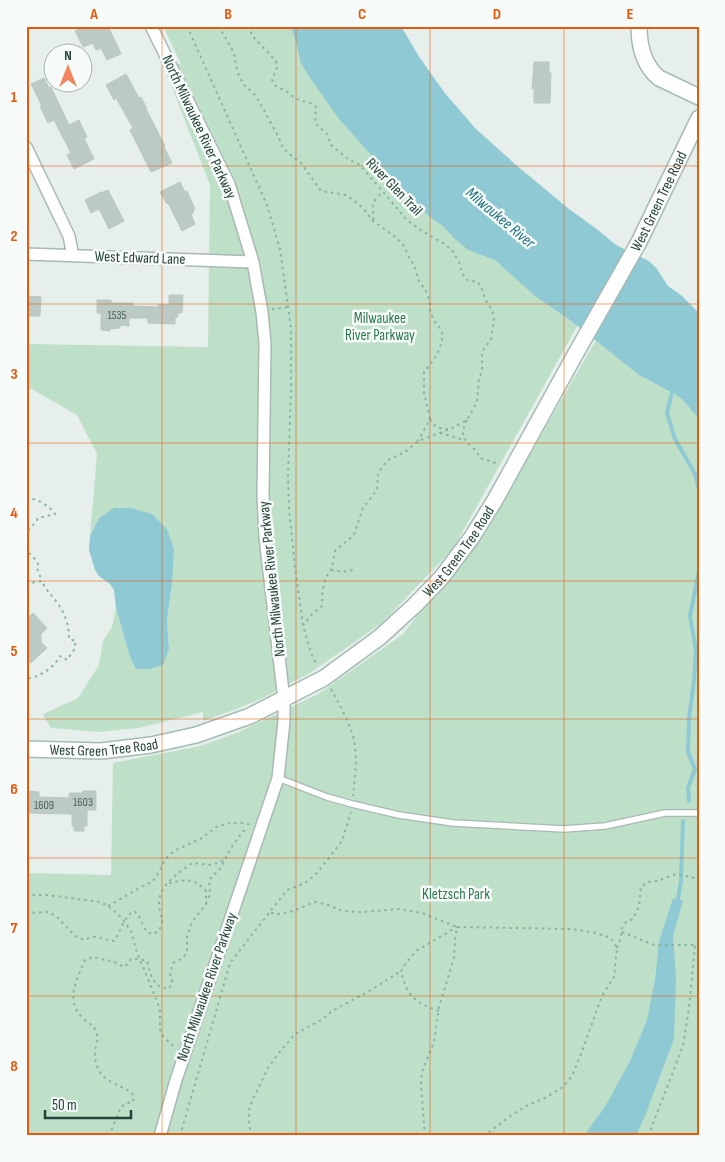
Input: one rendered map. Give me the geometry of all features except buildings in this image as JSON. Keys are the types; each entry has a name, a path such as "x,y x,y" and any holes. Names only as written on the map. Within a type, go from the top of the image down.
{"street":[{"name":"North Milwaukee River Parkway","path":"151,26 229,184 253,262 262,311 265,343 264,528 284,700 284,721 278,778 184,1054 160,1136"},
{"path":"639,26 643,56 647,66 658,78 699,97"},
{"name":"West Green Tree Road","path":"26,749 101,751 151,746 196,735 250,716 324,678 380,637 415,605 442,576 472,537 496,500 639,242 699,118"},
{"path":"26,147 69,236 72,256"},
{"name":"West Edward Lane","path":"26,254 253,262"}],"lane":[{"path":"278,778 327,797 352,804 399,815 453,824 564,829 605,826 665,813 699,813"}],"path":[{"path":"218,26 234,53 237,71 243,84 255,95 262,105 282,146 301,163 321,191 346,195 364,209 373,220 391,232 404,246 414,265 419,281 426,291 433,319 443,335 440,348 424,372 424,393 430,419 435,426 441,429 450,429"},
{"name":"River Glen Trail","path":"247,26 255,39 276,61 277,68 272,80 276,86 296,99 316,107 315,123 327,134 331,144 348,159 360,165 407,220 452,250 467,280 478,282 482,289 492,310 494,320 490,339 482,352 482,371 479,379 477,402 463,428 464,440"},
{"path":"373,220 372,204 384,191"},
{"path":"262,311 288,307"},
{"path":"418,441 430,419"},
{"path":"303,626 310,616 322,606 325,579 331,570 335,551 354,535 363,508 377,490 378,474 388,460 405,452 418,441 450,429 467,420"},
{"path":"439,433 464,440 477,451 480,458 503,465"},
{"path":"26,498 40,501 55,514 38,518 26,534"},
{"path":"26,547 38,564 37,568 42,581 58,603 66,619 69,639 76,641 74,650 68,660 60,656 46,672 26,679"},
{"path":"331,570 343,572 353,570"},
{"path":"26,584 42,581"},
{"path":"330,689 346,719 353,738 356,767 353,796"},
{"path":"180,1136 230,963 287,890 305,883 342,842 351,811"},
{"path":"108,906 152,882 169,855 202,838 216,827 230,822 261,828"},
{"path":"109,1136 121,1107 133,1102 134,1096 131,1092 110,1083 99,1072 95,1059 95,1048 98,1038 96,1029 79,1015 73,1003 74,987 85,960 93,957 118,963 123,967 132,959 147,961 155,983 162,988 169,989 172,982 170,973 173,963 183,958 187,952 187,937 192,922 206,904 210,894 209,881 219,871 231,848 243,831 261,828"},
{"path":"26,912 49,912 57,917 75,936 84,940 91,936 98,936 114,941 124,921 134,911 138,914 145,930 151,934 158,932 162,925 159,907 160,895 166,884 192,864 212,865 224,860"},
{"path":"484,1136 530,1104 546,1098 562,1088 572,1076 582,1054 602,996 614,977 617,948 622,928 626,922 633,919 636,913 639,906 641,887 647,882 657,881 677,874 699,878"},
{"path":"166,884 183,880 195,881 206,891 206,904"},
{"path":"26,895 47,895 100,902 108,906 124,921 131,931 134,945 160,1009 160,1030 173,1048 184,1054"},
{"path":"270,913 290,912 315,902 343,911 360,912 399,909 422,913 457,927 573,929 596,932 611,938 617,948"},
{"path":"252,1136 249,1124 249,1110 253,1099 273,1061 295,1034 401,971 416,951 457,927"},
{"path":"426,1136 422,1072 434,1042 439,1011 454,958 457,927"},
{"path":"622,932 654,945 699,944"},
{"path":"648,1136 683,1046 695,945"},
{"path":"401,971 411,996 426,1007 439,1011"}],"green space":[{"name":"Milwaukee River Parkway","path":"163,26 353,26 579,323 453,549 382,623 310,673 263,698 203,721 203,712 139,728 99,732 51,728 43,714 78,698 99,665 103,641 112,627 116,608 129,654 169,649 167,620 172,584 99,518 90,536 97,454 77,415 26,386 26,344 208,347 210,185 163,64 181,64"},
{"name":"Kletzsch Park","path":"596,340 699,359 699,1136 26,1136 26,873 111,875 113,763 200,746 239,732 318,694 402,635 486,530"}],"water":[{"name":"Milwaukee River","path":"290,26 401,26 418,55 444,92 475,128 569,209 616,245 649,261 657,269 668,286 682,296 699,313 699,419 683,400 639,375 570,320 535,296 495,260 468,250 385,176 372,156 339,119 308,75 301,63"},
{"path":"114,508 131,508 152,514 167,529 174,549 167,620 169,649 163,665 150,669 136,669 129,654 116,608 114,590 95,570 89,550 90,536 99,518"},
{"path":"673,898 683,901 673,936 676,979 674,1039 636,1136 584,1136 606,1105 630,1061 647,1020 655,980 659,942"}],"waterway":[{"path":"673,388 667,413 675,439 695,474 699,489"},
{"path":"689,801 688,788 695,769 688,752 689,719 696,650 690,616 699,571"},
{"path":"678,899 681,881 683,821"}]}
